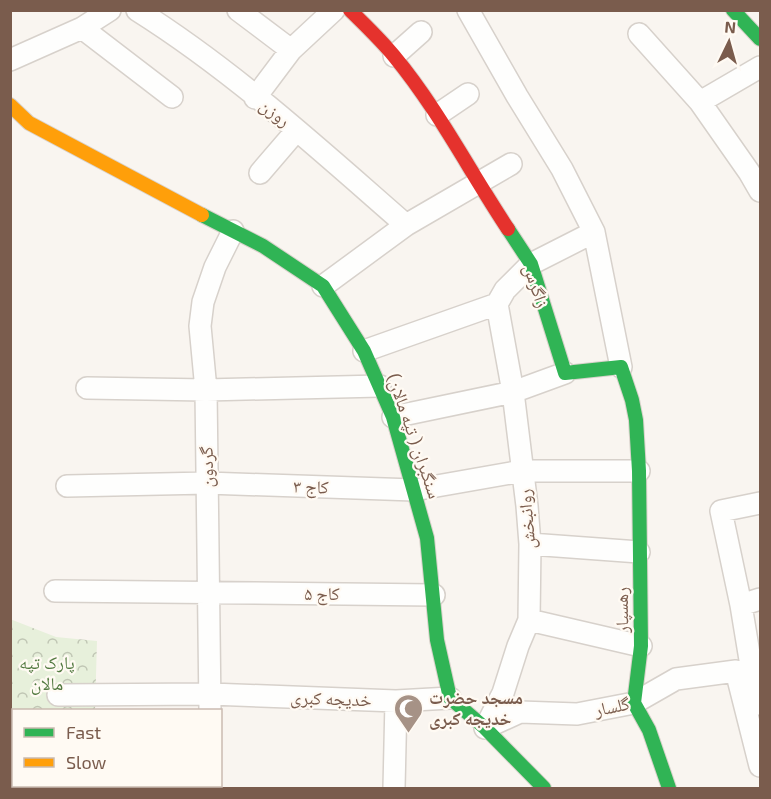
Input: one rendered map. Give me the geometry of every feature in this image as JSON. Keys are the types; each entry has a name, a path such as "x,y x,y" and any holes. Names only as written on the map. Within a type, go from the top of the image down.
{"main road":[{"name":"زاگرس","path":"350,10 394,56 437,115 478,184 531,264 565,373"},
{"path":"734,10 760,39"},
{"name":"سنگبران ( تپه مالان)","path":"10,105 39,129 263,246 323,286 364,351 393,417 427,538 437,640 450,698"},
{"path":"565,373 621,367 632,399 636,420 639,471"},
{"name":"رهسپار","path":"634,703 641,646 639,471"},
{"path":"450,698 485,728 544,789"},
{"path":"634,703 649,730 669,789"}],"street":[{"path":"10,60 82,28 110,10"},
{"name":"روزن","path":"137,10 164,27 296,130 406,225"},
{"path":"237,10 291,50"},
{"path":"255,98 291,50 334,10"},
{"path":"468,10 562,169 594,232 621,367"},
{"path":"82,28 172,96"},
{"path":"394,56 421,32"},
{"path":"639,34 700,102 755,169 760,191"},
{"path":"700,102 760,67"},
{"path":"437,115 468,94"},
{"path":"260,173 296,130"},
{"path":"323,286 406,225 512,164"},
{"name":"گردون","path":"211,702 206,390 200,327 203,302 215,267 233,231"},
{"path":"364,351 497,304 505,290 531,264 594,232"},
{"name":"روانبخش","path":"485,728 503,693 529,620 530,544 513,392 497,304"},
{"path":"393,417 513,392 565,373"},
{"path":"87,388 206,390 380,386"},
{"name":"کاج ۳","path":"67,486 207,483 414,490 522,471 639,471"},
{"path":"760,503 721,512 751,602 760,704"},
{"path":"530,544 639,552"},
{"name":"کاج ۵","path":"55,591 434,594"},
{"path":"529,620 641,646"},
{"name":"گلسار","path":"485,728 520,712 577,714 634,703 676,679 736,671 760,766"},
{"name":"خدیجه کبری","path":"58,695 211,702 396,701 450,698"},
{"path":"394,789 396,701"}],"green space":[{"name":"پارک تپه مالان","path":"10,619 56,637 97,641 95,709 12,709 12,787 89,788 11,788"}],"traffic: fast":[{"path":"733,10 760,39"},
{"path":"202,215 263,246 323,286 364,351 393,417 427,538 437,640 450,698 485,728 544,788"},
{"path":"508,229 531,264 565,373 621,367 632,400 636,420 639,471 641,646 634,703 649,730 669,788"}],"traffic: slow":[{"path":"10,105 29,123 202,215"}],"traffic: jam":[{"path":"350,10 384,44 410,76 508,229"}],"place":[{"name":"مسجد حضرت خدیجه کبری","path":"408,734"}]}
